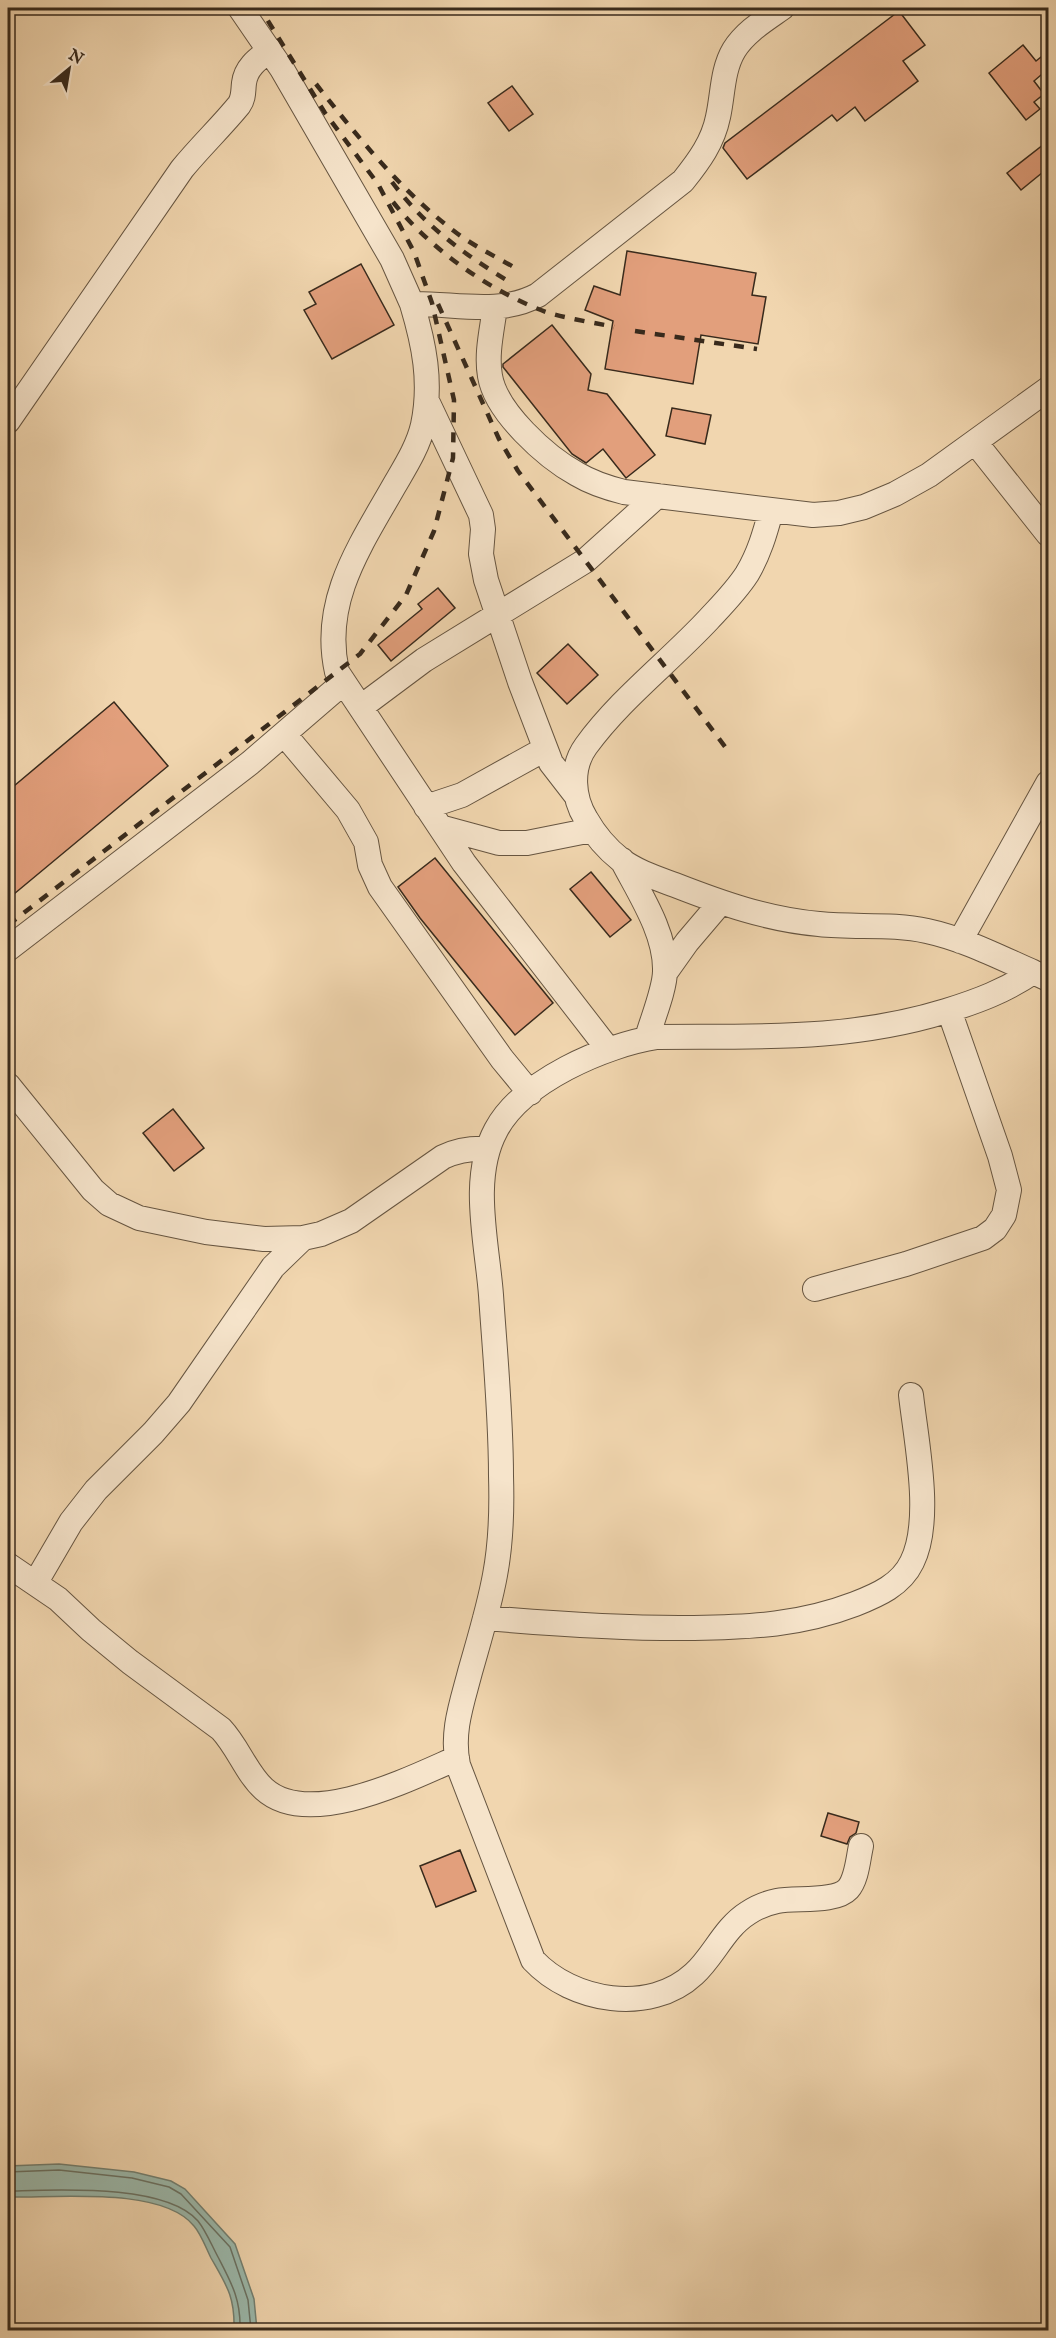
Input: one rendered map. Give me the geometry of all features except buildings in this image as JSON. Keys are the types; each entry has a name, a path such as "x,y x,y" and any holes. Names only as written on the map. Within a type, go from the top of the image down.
{"lane":[{"path":"240,8 270,50 392,260 412,304 424,344 428,375 427,401 422,427 414,451 368,531 342,584 335,610 333,636 337,672 464,863 608,1049"},
{"path":"412,304 495,307 524,303 538,295 683,181 700,160 712,138 718,118 726,68 733,52 744,37 782,8"},
{"path":"8,421 182,169 240,103 249,69 270,50"},
{"path":"495,307 488,360 490,378 509,414 553,459 577,475 602,486 624,492 813,515 838,513 864,507 895,494 930,475 1048,389"},
{"path":"427,401 481,515 483,529 481,554 486,580 545,749 551,763 575,794 580,810 592,830 622,860 642,872 721,902 776,919 927,931 960,941 1041,976"},
{"path":"975,442 1048,534"},
{"path":"361,707 424,660 585,561 657,496"},
{"path":"575,794 578,764 584,748 619,707 689,640 734,592 754,560 771,511"},
{"path":"8,949 122,864 284,734 343,683"},
{"path":"284,734 348,810 366,842 370,865 380,887 502,1059 530,1093"},
{"path":"433,817 462,795 545,749"},
{"path":"960,941 1048,783"},
{"path":"433,817 499,843 527,843 592,830"},
{"path":"622,860 652,921 664,955 665,973 647,1038"},
{"path":"665,973 687,942 721,902"},
{"path":"861,1846 852,1882 841,1894 779,1900 764,1904 738,1920 696,1973 668,1992 628,1999 603,1997 573,1989 556,1981 533,1960 457,1758 456,1724 485,1618 498,1552 501,1474 483,1169 488,1149 503,1118 530,1093 583,1060 608,1049 647,1038 820,1035 873,1029 984,999 1041,976"},
{"path":"815,1289 906,1264 983,1238 995,1229 1005,1215 1009,1190 1000,1156 949,1010"},
{"path":"8,1085 93,1190 109,1204 127,1214 218,1233 264,1239 303,1238 321,1234 351,1221 443,1157 456,1151 474,1148 488,1149"},
{"path":"36,1582 71,1522 96,1490 153,1433 178,1403 273,1267 303,1238"},
{"path":"485,1618 638,1629 760,1627 793,1622 840,1610 888,1589 902,1578 912,1563 917,1550 921,1520 921,1487 911,1395"},
{"path":"8,1565 36,1582 130,1662 221,1729 229,1737 262,1787 281,1799 324,1804 347,1800 388,1788 457,1758"}],"water":[{"path":"59,2164 134,2172 171,2181 185,2189 235,2244 254,2299 257,2330 234,2330 233,2309 226,2284 197,2229 179,2213 158,2205 106,2197 8,2197 8,2166"}],"railway":[{"path":"8,925 360,654 406,595 434,531 453,458 454,400 432,303 414,252 378,184 325,113 260,8"},
{"path":"316,84 364,143 416,198 461,236 517,269"},
{"path":"392,182 417,212 445,237 508,281"},
{"path":"393,202 443,252 504,293 546,312 614,327"},
{"path":"438,304 499,439 518,471 729,752"},
{"path":"635,331 757,349"}]}
